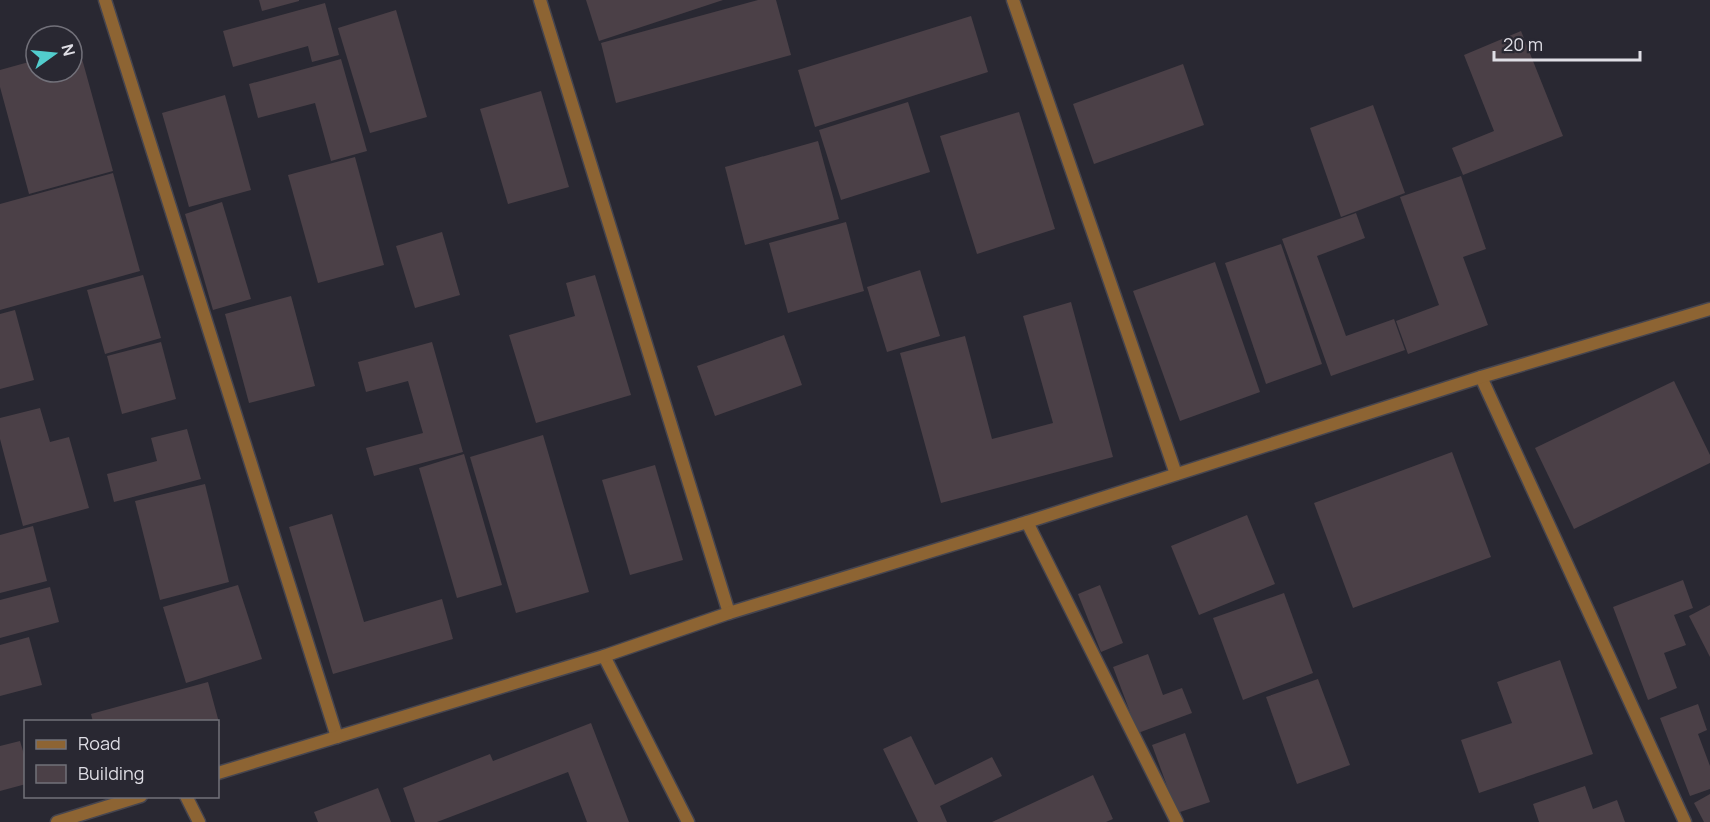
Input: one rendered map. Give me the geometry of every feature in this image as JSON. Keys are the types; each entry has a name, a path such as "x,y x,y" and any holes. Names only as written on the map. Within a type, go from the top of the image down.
{"street":[{"path":"105,0 336,737"},
{"path":"540,0 729,613"},
{"path":"1013,0 1176,474"},
{"path":"219,773 604,656 729,613 1027,522 1481,377 1710,309"},
{"path":"1481,377 1684,822"},
{"path":"1027,522 1177,822"},
{"path":"604,656 688,822"},
{"path":"57,822 135,798"},
{"path":"187,798 199,822"}],"building":[{"path":"259,0 299,0 299,1 262,11"},
{"path":"586,0 723,0 599,41"},
{"path":"758,0 776,0 791,55 616,103 601,43"},
{"path":"325,3 339,55 312,62 308,46 233,67 223,31"},
{"path":"396,10 427,117 370,133 338,28"},
{"path":"971,16 988,72 815,127 798,70"},
{"path":"1521,31 1563,136 1463,175 1452,148 1494,131 1464,55"},
{"path":"341,59 367,151 331,161 315,103 258,118 249,84"},
{"path":"24,63 24,84 84,84 84,66 113,171 29,194 0,87 0,70"},
{"path":"1183,64 1204,125 1094,164 1073,104"},
{"path":"541,91 569,187 508,204 480,109"},
{"path":"225,95 251,190 189,207 162,113"},
{"path":"908,102 930,172 841,200 819,130"},
{"path":"1373,105 1405,193 1341,217 1310,128"},
{"path":"1019,112 1055,229 977,254 940,136"},
{"path":"818,141 839,219 745,245 725,167"},
{"path":"355,157 384,265 318,283 288,175"},
{"path":"113,173 140,271 0,310 0,204"},
{"path":"1461,176 1486,249 1463,257 1488,325 1408,354 1396,321 1439,305 1400,197"},
{"path":"222,202 251,299 213,310 185,214"},
{"path":"1356,213 1365,238 1317,256 1346,336 1394,319 1405,350 1331,376 1282,239"},
{"path":"846,222 864,291 788,313 769,243"},
{"path":"442,232 460,295 415,308 396,246"},
{"path":"1281,244 1322,364 1266,384 1225,263"},
{"path":"1215,262 1260,392 1180,421 1133,291"},
{"path":"920,270 940,336 887,352 867,287"},
{"path":"143,275 161,338 105,354 87,290"},
{"path":"595,275 631,395 536,423 509,335 575,316 566,283"},
{"path":"291,296 315,386 249,403 225,314"},
{"path":"1071,302 1113,457 941,503 900,353 965,336 992,439 1053,423 1023,316"},
{"path":"15,310 34,380 0,389 0,314"},
{"path":"784,335 802,385 715,416 697,366"},
{"path":"161,342 176,399 122,414 107,356"},
{"path":"432,342 463,452 374,476 366,448 423,433 408,381 366,392 358,362"},
{"path":"1674,381 1710,455 1710,463 1574,529 1535,448"},
{"path":"40,408 50,442 69,437 89,508 23,526 0,439 0,418"},
{"path":"187,429 201,479 114,502 107,474 157,461 151,438"},
{"path":"543,435 589,592 516,613 470,457"},
{"path":"1452,452 1491,557 1353,608 1314,503"},
{"path":"464,454 502,585 457,598 419,468"},
{"path":"655,465 683,560 630,575 602,480"},
{"path":"205,484 229,582 160,600 135,501"},
{"path":"332,514 364,622 442,599 453,639 333,674 289,527"},
{"path":"1247,515 1275,584 1199,615 1171,546"},
{"path":"33,526 47,581 0,593 0,535"},
{"path":"1683,580 1693,608 1674,615 1686,645 1664,653 1677,688 1648,700 1613,607"},
{"path":"238,585 262,659 186,683 163,607"},
{"path":"1100,585 1123,643 1101,652 1078,594"},
{"path":"50,587 59,622 0,638 0,600"},
{"path":"1284,593 1313,673 1243,700 1213,618"},
{"path":"1710,605 1710,657 1689,616"},
{"path":"29,637 42,685 0,696 0,645"},
{"path":"1148,654 1163,695 1182,688 1192,713 1138,733 1113,667"},
{"path":"1560,660 1593,754 1479,793 1461,740 1512,723 1497,682"},
{"path":"1318,679 1350,765 1297,784 1266,697"},
{"path":"208,682 218,720 92,720 91,714"},
{"path":"1698,704 1707,730 1698,734 1710,766 1710,789 1690,796 1660,718"},
{"path":"591,723 629,822 587,822 568,772 437,822 415,822 403,788 490,754 493,761"},
{"path":"1185,733 1210,802 1177,813 1152,745"},
{"path":"911,736 935,785 992,757 1002,776 940,806 947,822 918,822 883,749"},
{"path":"20,741 24,754 24,785 0,791 0,746"},
{"path":"1093,775 1113,819 1106,822 992,822"},
{"path":"1585,786 1593,809 1617,800 1625,822 1539,822 1533,804"},
{"path":"378,788 391,822 318,822 314,812"},
{"path":"1710,794 1710,822 1704,822 1694,803"}]}
